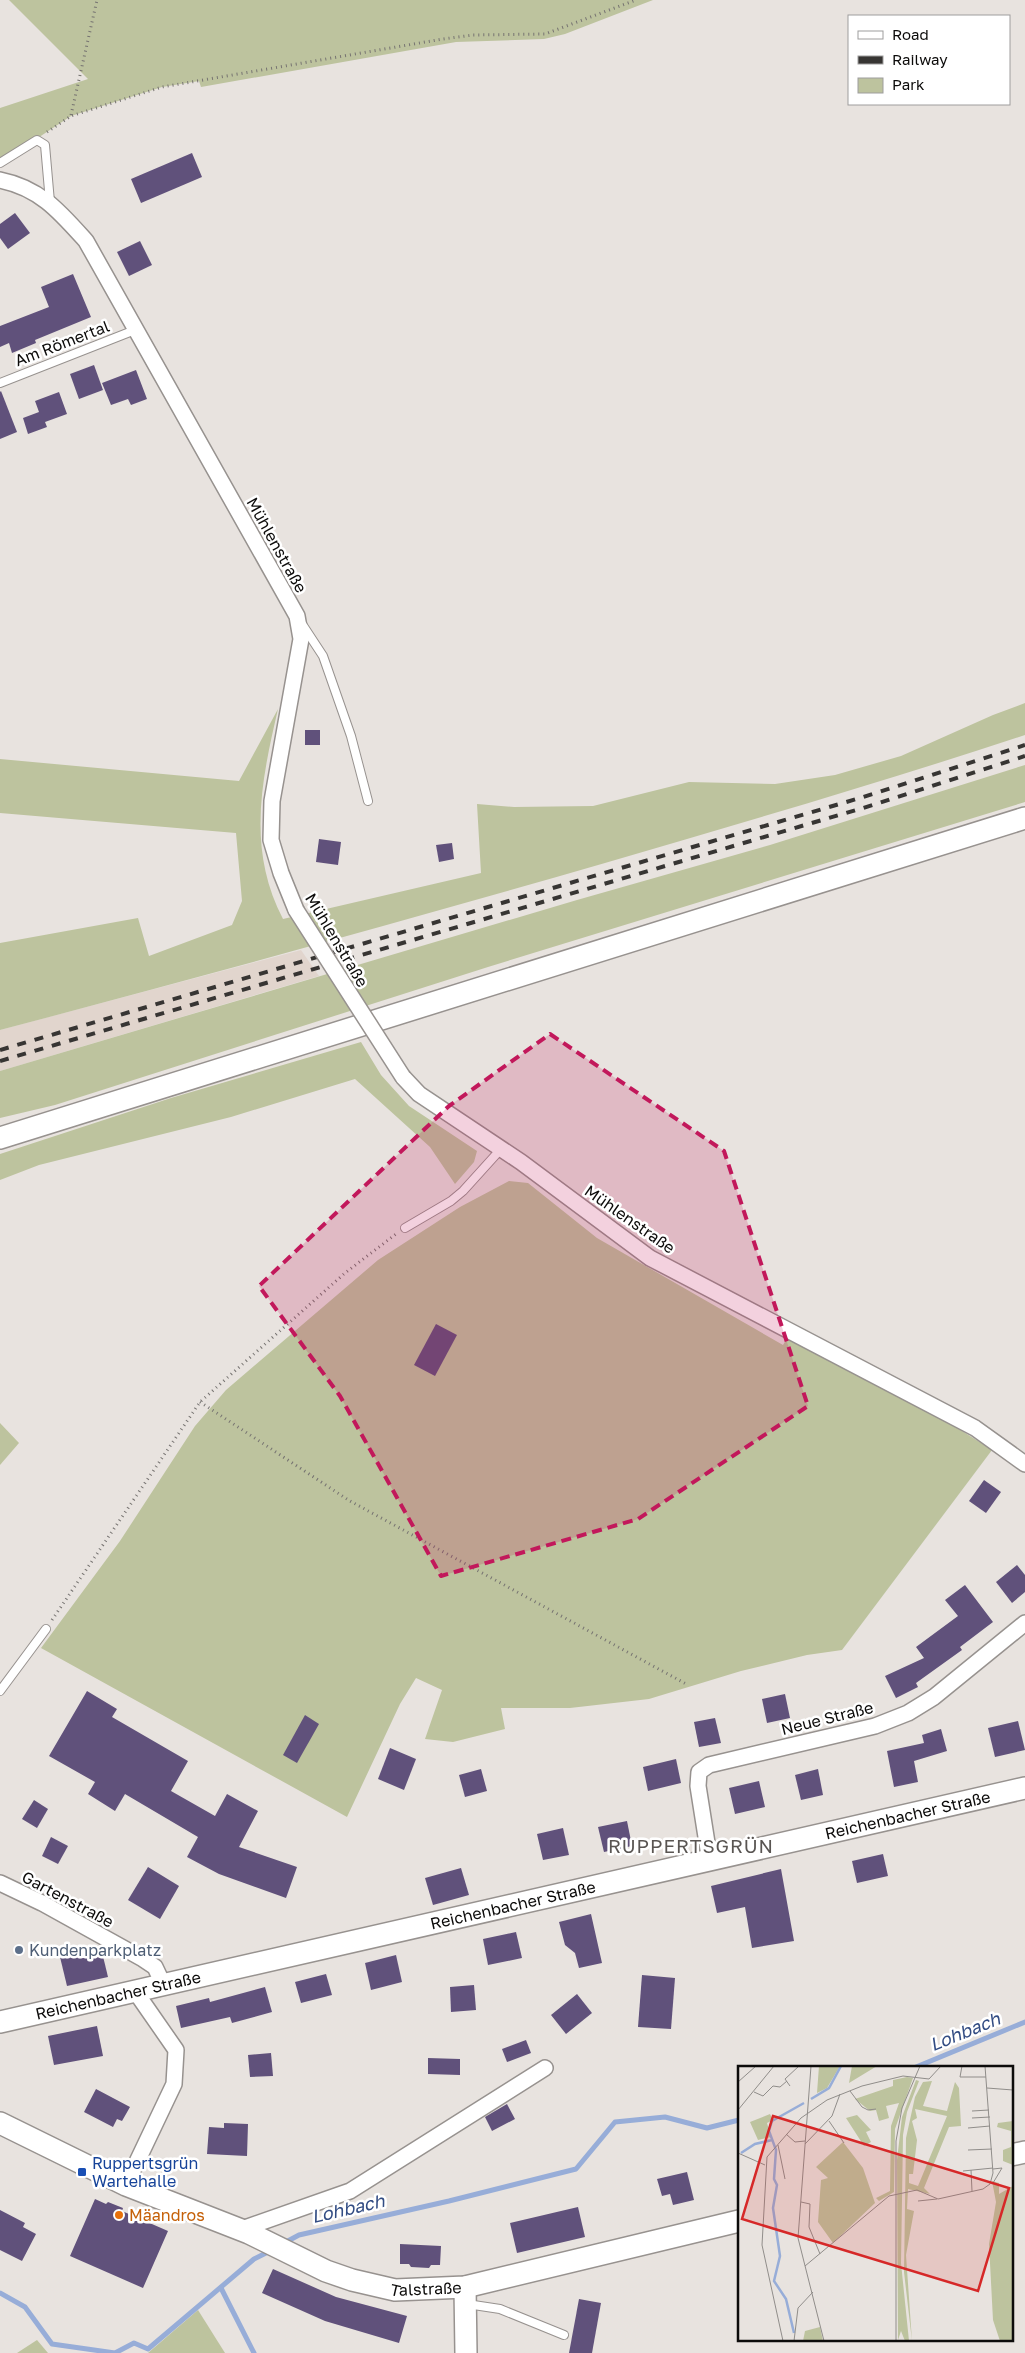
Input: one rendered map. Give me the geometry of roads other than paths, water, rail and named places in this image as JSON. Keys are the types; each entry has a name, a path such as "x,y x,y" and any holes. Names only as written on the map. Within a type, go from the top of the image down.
{"street":[{"name":"Mühlenstraße","path":"0,180 18,183 50,202 86,241 297,616 301,639 272,801 271,840 281,873 296,910 403,1078 420,1094 501,1149 650,1258 975,1428 1025,1464"},
{"path":"0,1138 1025,818"},
{"name":"Neue Straße","path":"710,1862 698,1786 699,1772 709,1765 875,1726 908,1713 934,1698 1025,1623"},
{"name":"Reichenbacher Straße","path":"0,2022 710,1862 1025,1788"},
{"name":"Gartenstraße","path":"0,1883 42,1903 143,1959 155,1967 163,1984"},
{"path":"126,2185 174,2084 176,2050 135,1991"},
{"path":"244,2232 350,2191 545,2068"},
{"name":"Talstraße","path":"0,2123 126,2185 244,2232 326,2271 352,2280 395,2290 465,2296 738,2221"},
{"path":"1012,2155 1025,2152"},
{"path":"465,2296 466,2353"}],"lane":[{"path":"0,163 37,140 44,145 50,202"},
{"name":"Am Römertal","path":"0,383 135,330"},
{"path":"297,616 323,656 351,736 368,801"},
{"path":"405,1228 451,1201 463,1191 501,1149"},
{"path":"0,1691 46,1629"},
{"path":"465,2296 564,2335"}],"waterway":[{"name":"Lohbach","path":"918,2066 1025,2022"},
{"name":"Lohbach","path":"284,2243 299,2235 449,2201 576,2169 615,2122 665,2117 707,2128 738,2120"},
{"name":"Lohbach","path":"0,2293 25,2307 52,2344 115,2353 134,2343 148,2349 254,2259 270,2251"},
{"path":"221,2288 254,2353"}],"railway":[{"path":"0,1050 860,798 1025,745"},
{"path":"0,1061 863,808 1025,756"}],"place":[{"name":"Kundenparkplatz","path":"19,1950"},
{"name":"Ruppertsgrün Wartehalle","path":"82,2172"},
{"name":"Mäandros","path":"119,2215"}],"district":[{"name":"RUPPERTSGRÜN","path":"691,1846"}]}
